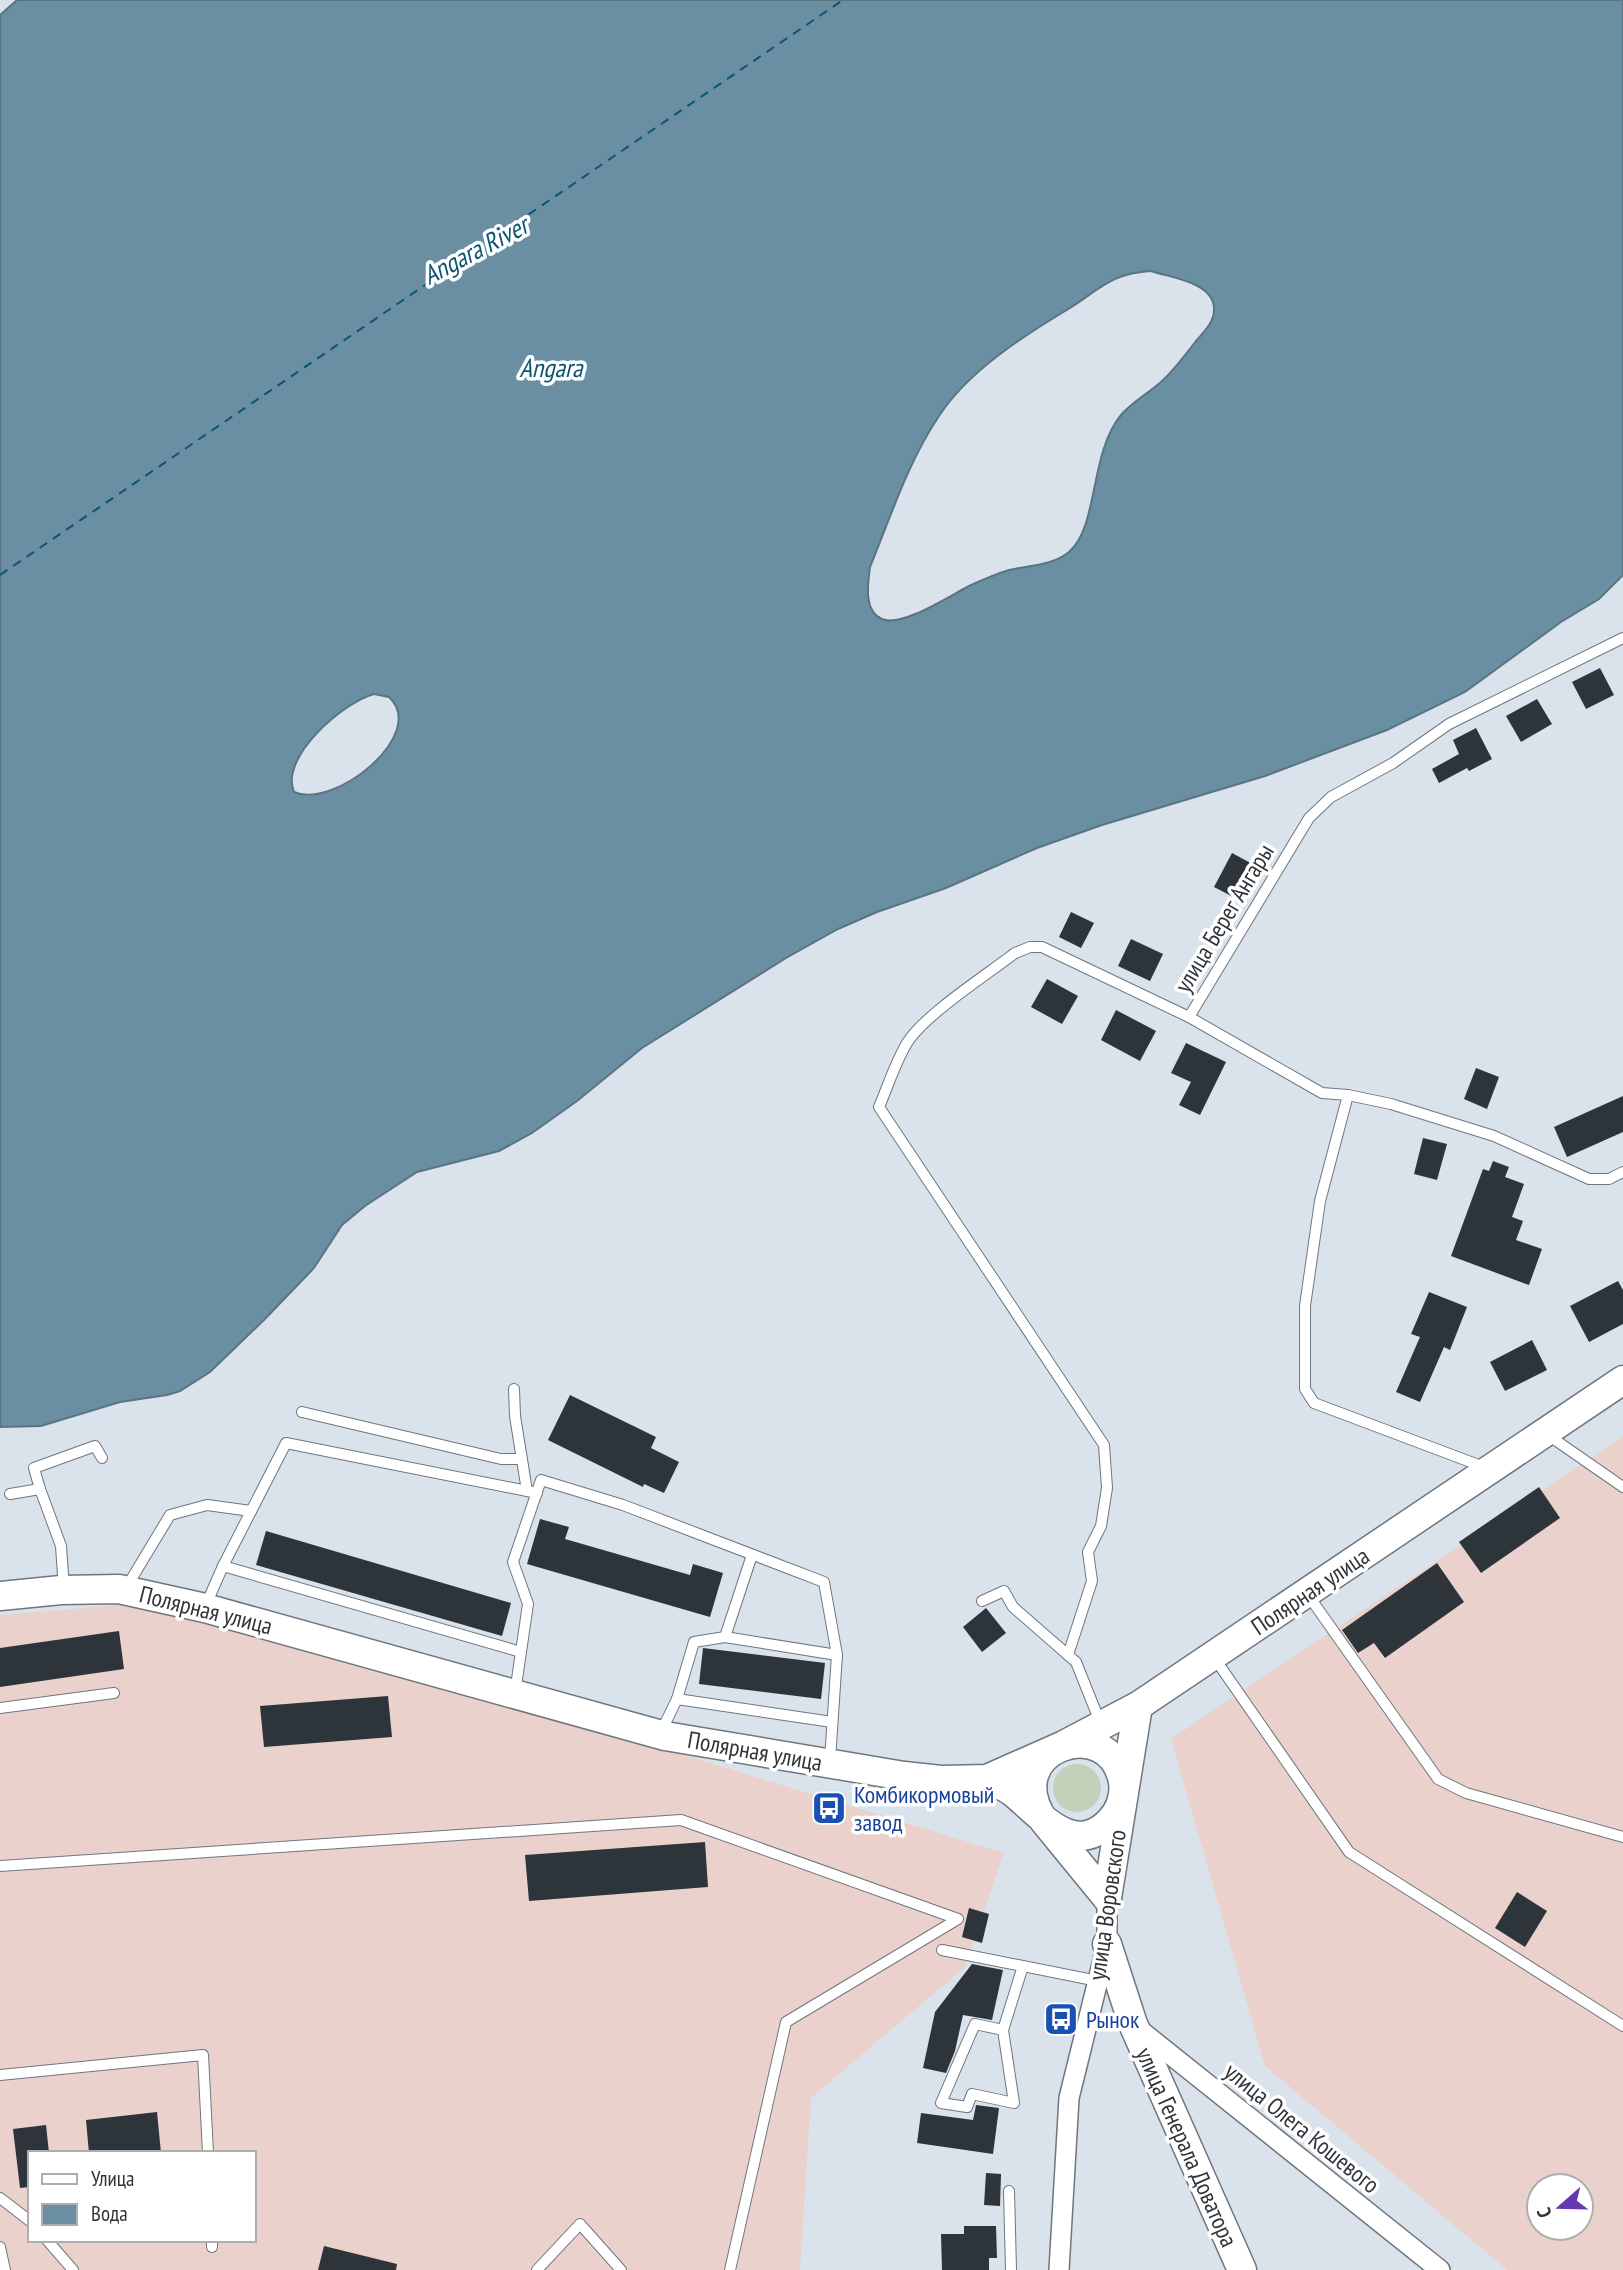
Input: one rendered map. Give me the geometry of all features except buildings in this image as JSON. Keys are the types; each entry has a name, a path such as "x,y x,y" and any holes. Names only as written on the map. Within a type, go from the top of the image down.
{"main road":[{"name":"Полярная улица","path":"0,1596 64,1590 124,1590 205,1608 659,1734 916,1778 987,1779 1064,1745 1139,1706 1623,1380"},
{"name":"улица Воровского","path":"1107,1898 1139,1706"},
{"path":"1088,1744 1101,1749 1112,1759 1122,1778 1122,1800 1117,1813 1108,1824 1082,1835 1069,1834 1044,1821 1034,1801 1032,1780 1037,1766 1046,1754 1064,1745 1088,1744"},
{"path":"987,1779 1013,1791 1044,1821 1107,1898"},
{"name":"улица Генерала Доватора","path":"1107,1944 1133,2024 1242,2270"}],"street":[{"name":"улица Воровского","path":"1059,2270 1069,2098 1107,1944 1107,1898"},
{"name":"улица Олега Кошевого","path":"1133,2024 1440,2270"}],"lane":[{"name":"улица Берег Ангары","path":"1623,638 1449,724 1393,763 1331,797 1308,818 1189,1017 1322,1093 1348,1095 1391,1104 1493,1136 1589,1179 1609,1179 1623,1172"},
{"path":"1068,1655 1092,1581 1088,1552 1101,1527 1107,1488 1104,1445 879,1107 908,1040 926,1021 1015,953 1030,947 1042,947 1189,1017"},
{"path":"1348,1095 1330,1157 1316,1227 1305,1306 1305,1389 1314,1404 1491,1469"},
{"path":"514,1389 521,1459 532,1492"},
{"path":"302,1412 501,1459 521,1459"},
{"path":"1545,1433 1623,1486"},
{"path":"205,1608 223,1566 286,1443 532,1492"},
{"path":"64,1590 61,1546 34,1468 95,1446 102,1458"},
{"path":"515,1693 528,1604 513,1562 532,1492 541,1480 623,1505 824,1582 837,1655 829,1764"},
{"path":"10,1494 40,1489"},
{"path":"124,1590 170,1516 207,1505 251,1511"},
{"path":"725,1637 752,1555"},
{"path":"223,1566 521,1652"},
{"path":"982,1601 1004,1591 1013,1607 1076,1662 1101,1725"},
{"path":"1306,1593 1438,1779 1466,1793 1623,1837"},
{"path":"659,1734 677,1699 694,1642 725,1637 837,1655"},
{"path":"1213,1656 1349,1852 1623,2026"},
{"path":"0,1708 114,1693"},
{"path":"677,1699 832,1722"},
{"path":"0,1866 681,1820 958,1919 786,2022 730,2270"},
{"path":"942,1951 1098,1981"},
{"path":"1003,2030 975,2024 941,2103 967,2107 972,2094 1014,2103 1003,2030 1023,1966"},
{"path":"0,2075 203,2055 208,2151"},
{"path":"1009,2191 1011,2270"},
{"path":"0,2197 28,2219"},
{"path":"537,2270 580,2224 621,2270"},
{"path":"49,2242 73,2270"},
{"path":"0,2247 5,2270"}],"shaded area":[{"path":"1623,1436 1623,2270 1507,2270 1265,2066 1171,1739"},
{"path":"131,1604 648,1744 1004,1853 965,1967 811,2098 800,2270 0,2270 0,1615"}],"green space":[{"path":"1077,1764 1094,1771 1101,1788 1094,1805 1077,1812 1060,1805 1053,1788 1060,1771"}],"water":[{"name":"Angara","path":"17,0 1623,0 1623,575 1599,599 1561,622 1465,692 1387,730 1265,776 1102,825 1037,848 946,888 838,929 786,958 642,1048 577,1101 532,1133 499,1151 417,1172 365,1206 342,1225 314,1268 264,1320 210,1372 180,1391 120,1402 41,1426 0,1427 0,15","holes":["1151,271 1200,287 1212,301 1214,314 1208,327 1176,367 1125,410 1111,431 1079,540 1062,557 994,575 913,615 890,621 876,615 868,596 870,567 918,452 951,400 998,355 1099,288 1126,275","374,694 389,697 398,712 397,730 387,748 372,765 352,780 331,790 311,795 294,792 292,778 296,763 317,733 347,708"]}],"ferry route":[{"path":"0,575 843,0"}],"place":[{"name":"Комбикормовый завод","path":"829,1808"},
{"name":"Рынок","path":"1061,2019"}],"water label":[{"name":"Angara River","path":"475,250"}]}
